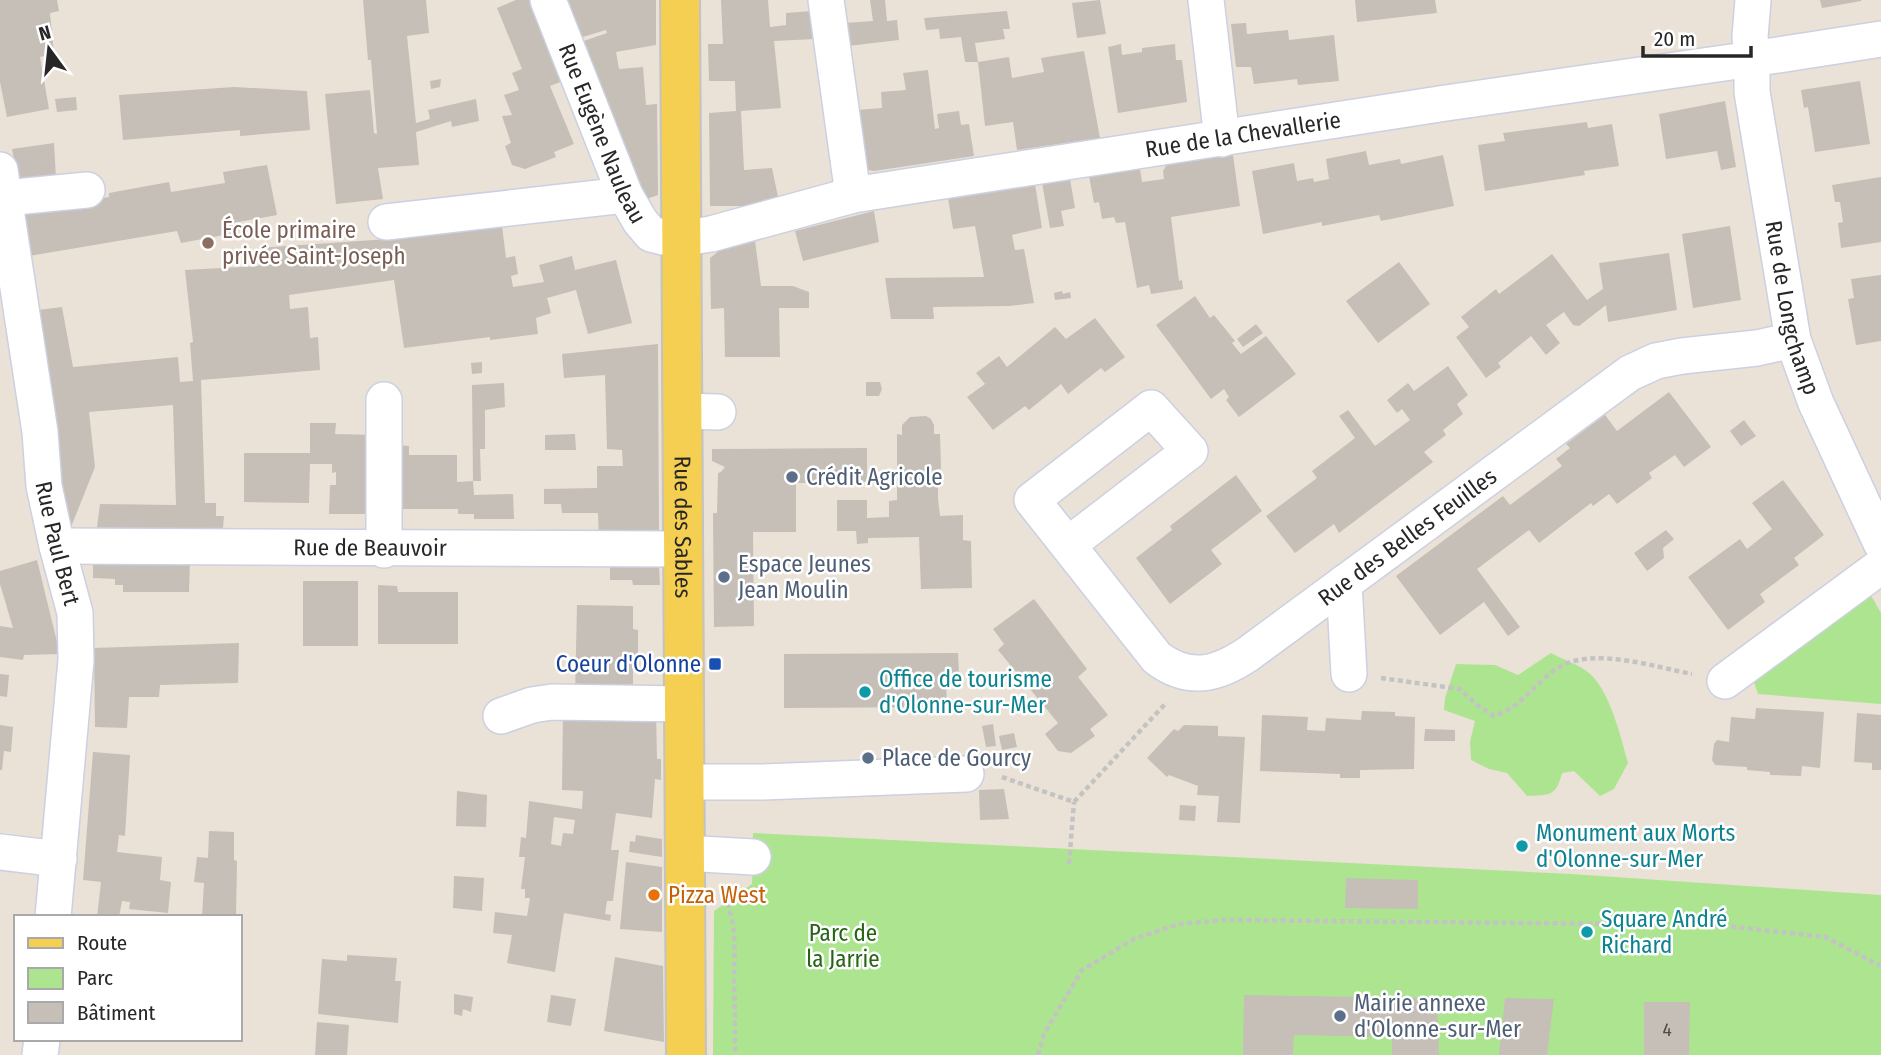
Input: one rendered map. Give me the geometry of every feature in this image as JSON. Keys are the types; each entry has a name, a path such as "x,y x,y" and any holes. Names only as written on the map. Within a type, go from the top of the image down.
{"main road":[{"name":"Rue des Sables","path":"680,0 681,237 700,412 684,549 684,782 698,853 685,1055"}],"street":[{"name":"Rue Eugène Nauleau","path":"548,0 625,195 651,234 681,237"},
{"path":"826,0 853,195"},
{"path":"1206,0 1222,139"},
{"path":"1752,59 1750,37 1753,0"},
{"name":"Rue de la Chevallerie","path":"681,237 711,234 853,195 1881,39"},
{"name":"Rue de Longchamp","path":"1752,59 1752,92 1793,340 1816,403 1881,543"},
{"path":"3,196 88,190"},
{"path":"386,222 625,195"},
{"name":"Rue Paul Bert","path":"3,196 40,432 44,486 75,613 76,660 53,915"},
{"name":"Rue des Belles Feuilles","path":"1193,674 1215,672 1230,667 1630,373 1656,361 1757,348 1793,340"},
{"path":"384,401 384,550"},
{"path":"1069,544 1157,658 1170,668 1193,674"},
{"name":"Rue de Beauvoir","path":"57,547 684,549"},
{"path":"1725,681 1881,566"},
{"path":"1344,583 1349,674"},
{"path":"501,716 533,705 552,702 684,704"},
{"path":"684,782 763,782 966,774"},
{"path":"0,852 59,859"},
{"path":"698,853 753,857"}],"path":[{"path":"1349,674 1460,689 1494,716 1507,712 1526,698 1559,667 1583,658 1612,659 1725,681"},
{"path":"1069,864 1073,802 1193,674"},
{"path":"966,774 1008,778 1073,802"},
{"path":"698,853 734,925 736,1055"},
{"path":"1038,1055 1044,1034 1082,970 1134,939 1179,924 1225,920 1718,925 1825,937 1881,966"}],"green space":[{"path":"1869,592 1881,613 1881,704 1758,694 1754,682"},
{"path":"1551,653 1593,677 1607,699 1618,727 1628,763 1614,789 1600,796 1574,771 1562,773 1554,791 1527,796 1507,773 1489,769 1471,760 1470,742 1475,721 1444,710 1456,664 1495,665 1518,675"},
{"name":"Parc de la Jarrie","path":"753,833 1571,874 1881,895 1881,1055 713,1055 714,911 752,884"}],"building":[{"path":"0,0 57,0 59,11 50,13 54,54 40,57 49,109 7,117 0,82"},
{"path":"363,0 426,0 429,33 407,36 416,123 430,119 428,110 476,99 479,121 452,127 451,121 416,132 419,165 378,168 383,199 336,204 325,94 370,90 374,133 377,134"},
{"path":"516,0 529,0 563,81 550,86 574,144 554,152 556,157 525,169 512,165 505,146 511,143 502,116 512,115 504,95 519,90 512,73 522,69 497,8"},
{"path":"561,0 656,0 656,45 616,52 619,69 643,67 646,105 657,104 658,195 647,199 603,106 578,43 607,33 606,30 576,39"},
{"path":"721,0 768,0 770,27 786,25 786,13 813,11 815,39 774,41 781,108 741,111 744,170 772,168 778,197 747,206 710,206 709,113 736,111 735,81 709,81 708,44 723,44"},
{"path":"870,0 885,0 887,21 897,20 899,40 848,46 845,23 873,21"},
{"path":"1100,0 1106,34 1077,38 1072,3"},
{"path":"1355,0 1435,0 1437,13 1357,22"},
{"path":"1820,0 1861,0 1861,1 1822,8"},
{"path":"1007,11 1010,29 1003,29 1005,39 975,43 978,62 965,62 961,37 940,39 939,29 926,30 924,18"},
{"path":"1246,23 1247,34 1288,30 1289,40 1334,35 1339,81 1298,85 1297,79 1254,84 1251,67 1236,67 1231,24"},
{"path":"1121,44 1122,55 1142,52 1142,48 1175,44 1176,60 1182,60 1187,102 1118,113 1108,47"},
{"path":"1084,51 1100,138 1017,150 1013,122 985,126 978,62 1009,57 1012,78 1044,72 1041,58"},
{"path":"928,70 935,129 939,128 937,114 959,111 961,125 969,124 974,156 868,170 857,110 882,108 881,92 906,90 903,73"},
{"path":"441,79 440,87 431,89 430,81"},
{"path":"1860,81 1870,144 1815,152 1808,107 1804,108 1801,90"},
{"path":"234,87 307,91 310,130 240,136 240,130 123,140 119,95"},
{"path":"76,97 77,110 57,112 55,99"},
{"path":"1725,101 1736,167 1721,170 1717,151 1666,159 1659,114"},
{"path":"1587,122 1588,128 1612,124 1619,166 1584,171 1585,175 1485,191 1478,145 1505,141 1503,133"},
{"path":"54,143 56,178 18,180 12,149"},
{"path":"1366,151 1369,165 1400,159 1401,164 1443,155 1454,206 1381,221 1379,215 1322,226 1322,222 1263,234 1252,171 1294,163 1297,181 1313,178 1314,182 1329,179 1326,159"},
{"path":"1233,155 1240,206 1171,217 1179,281 1182,280 1183,289 1151,294 1149,285 1137,288 1125,222 1116,223 1114,217 1102,219 1099,202 1094,203 1089,176 1140,169 1142,182 1164,179 1163,171 1167,164"},
{"path":"267,165 277,215 233,223 235,233 181,243 177,231 29,256 21,212 109,197 109,193 169,182 171,192 225,183 223,172"},
{"path":"1881,177 1881,242 1841,248 1838,223 1843,222 1840,202 1835,202 1832,185"},
{"path":"1070,179 1075,208 1061,211 1064,226 1050,228 1042,183"},
{"path":"1035,184 1042,228 1012,235 1015,250 1024,249 1034,303 933,307 934,319 891,319 885,278 984,277 975,226 953,229 948,198"},
{"path":"874,211 879,242 803,261 795,231"},
{"path":"502,226 506,258 515,256 518,274 511,276 513,287 544,282 539,265 572,256 575,270 616,260 632,323 588,334 576,290 547,298 551,313 536,318 538,334 404,348 394,280 289,295 290,309 308,307 310,338 318,337 320,370 201,380 205,503 216,503 216,516 224,516 223,528 230,528 230,539 96,535 100,504 176,505 173,405 89,412 95,467 71,527 59,524 38,310 62,307 73,367 178,357 180,382 193,381 190,343 193,342 185,270 259,266 258,248 388,239"},
{"path":"1730,226 1741,300 1693,308 1682,234"},
{"path":"755,241 761,286 793,286 809,292 809,308 779,308 780,357 725,357 724,308 711,309 710,258 720,250"},
{"path":"1669,253 1677,310 1608,322 1606,305 1579,326 1573,325 1564,312 1546,325 1560,343 1546,355 1531,336 1498,363 1501,367 1486,378 1456,337 1469,327 1461,317 1496,289 1499,294 1552,254 1587,300 1603,289 1599,263"},
{"path":"1399,262 1430,304 1378,343 1346,301"},
{"path":"1881,275 1881,341 1856,345 1848,299 1854,298 1851,279"},
{"path":"1062,291 1063,294 1070,292 1071,298 1055,300 1054,293"},
{"path":"1195,296 1210,318 1214,315 1235,341 1232,343 1241,354 1266,336 1296,374 1239,417 1226,400 1229,397 1224,389 1211,399 1156,325"},
{"path":"1095,318 1125,357 1105,372 1101,368 1068,394 1061,384 1029,410 1025,406 993,430 967,397 985,384 976,373 999,356 1007,367 1055,327 1066,339"},
{"path":"1256,324 1263,333 1243,347 1237,339"},
{"path":"658,344 659,539 599,540 598,513 562,513 561,504 544,504 544,489 597,488 597,466 623,466 622,450 607,449 605,375 564,378 562,354"},
{"path":"482,362 482,373 472,374 471,363"},
{"path":"1448,366 1468,395 1457,404 1463,414 1443,430 1446,435 1424,452 1433,462 1339,533 1334,524 1295,553 1266,516 1317,478 1312,471 1355,438 1339,416 1348,410 1375,446 1410,420 1402,409 1397,413 1387,400 1408,383 1414,391"},
{"path":"866,382 880,382 882,389 879,396 866,396"},
{"path":"504,383 505,407 485,410 485,449 480,449 481,481 473,481 472,385"},
{"path":"1669,392 1711,447 1684,467 1675,455 1649,473 1652,478 1617,504 1609,494 1593,506 1591,503 1539,543 1529,530 1477,569 1520,627 1508,636 1484,602 1440,635 1396,576 1503,496 1510,505 1562,466 1556,459 1570,448 1566,444 1605,415 1617,431"},
{"path":"926,416 934,425 934,434 940,434 940,516 963,515 963,540 971,541 972,588 921,589 919,537 868,538 868,543 857,544 856,531 837,531 837,500 867,500 867,518 889,517 889,501 897,500 897,434 902,435 902,425 910,417"},
{"path":"1744,420 1756,436 1741,446 1730,431"},
{"path":"310,423 336,423 335,434 374,435 374,514 329,514 330,485 336,485 336,472 332,473 332,464 310,464 309,503 244,502 244,453 310,453"},
{"path":"575,434 576,450 545,450 545,435"},
{"path":"393,445 409,446 409,455 457,455 457,482 473,481 474,495 513,494 514,519 474,519 474,514 458,514 458,509 392,509"},
{"path":"867,448 867,482 796,483 796,532 753,532 754,626 714,627 713,513 717,513 718,473 725,467 712,461 712,449"},
{"path":"1236,475 1262,511 1211,550 1222,564 1170,604 1136,558 1172,530 1170,526"},
{"path":"1783,480 1824,535 1794,558 1799,565 1760,594 1765,602 1728,630 1688,577 1740,539 1747,549 1772,529 1752,503"},
{"path":"1666,530 1674,539 1663,548 1664,558 1647,571 1634,553"},
{"path":"93,559 190,561 189,592 123,592 123,585 115,585 115,579 93,578"},
{"path":"37,560 60,654 24,655 23,660 0,657 0,626 13,628 0,584 0,571"},
{"path":"610,564 659,564 660,585 633,585 632,580 610,580"},
{"path":"303,581 358,581 358,646 303,646"},
{"path":"378,585 397,586 398,592 458,592 458,644 378,644"},
{"path":"1034,599 1087,669 1078,677 1108,715 1090,729 1095,736 1071,753 1058,751 1045,734 1058,723 998,650 1004,644 993,629"},
{"path":"577,605 633,606 633,629 638,630 638,662 633,661 633,695 575,694"},
{"path":"239,643 238,683 160,685 159,697 129,697 127,728 95,727 94,648"},
{"name":"Office de tourisme d'Olonne-sur-Mer","path":"958,653 959,676 946,677 947,707 784,708 784,654"},
{"path":"0,674 9,675 7,697 0,696"},
{"path":"1756,708 1824,712 1820,768 1802,766 1801,776 1770,775 1770,772 1747,770 1747,767 1715,765 1712,760 1714,744 1717,740 1729,742 1731,717 1755,719"},
{"path":"563,711 656,711 657,759 661,759 661,780 655,779 652,818 616,813 611,850 619,850 613,901 607,901 605,914 611,915 610,921 564,913 555,972 507,963 512,935 493,933 495,912 527,916 530,898 525,898 525,889 521,889 525,857 519,857 521,837 526,838 529,801 582,809 583,791 562,790","holes":["554,817 575,820 573,834 563,833 561,846 551,844"]},
{"path":"1362,711 1395,712 1395,716 1415,717 1414,769 1360,770 1360,778 1340,778 1340,774 1260,771 1262,715 1308,717 1307,730 1325,731 1326,718 1361,720"},
{"path":"1857,713 1881,715 1881,770 1872,770 1872,763 1854,762"},
{"path":"993,724 996,746 986,747 982,726"},
{"path":"0,725 13,727 11,752 4,751 2,770 0,770"},
{"path":"1184,725 1218,726 1218,736 1245,737 1240,823 1217,822 1219,796 1197,795 1198,786 1169,775 1167,777 1147,758 1174,729 1178,731"},
{"path":"1425,729 1455,730 1455,741 1424,741"},
{"path":"1014,733 1017,747 1002,750 999,736"},
{"path":"93,752 130,755 125,836 119,835 117,852 162,857 160,880 171,882 168,913 129,909 130,902 122,901 119,915 97,915 101,882 83,880"},
{"path":"1004,789 1009,819 980,820 979,790"},
{"path":"457,791 487,795 486,827 456,826"},
{"path":"1180,805 1196,806 1195,821 1179,820"},
{"path":"209,831 234,832 234,860 237,861 236,915 202,915 204,883 194,882 197,857 208,858"},
{"path":"636,835 662,839 662,857 629,852 630,841 635,842"},
{"path":"626,862 662,867 662,932 620,929"},
{"path":"454,876 484,878 482,911 453,908"},
{"path":"1346,878 1418,880 1418,909 1345,908"},
{"path":"347,955 397,958 395,981 401,981 398,1023 318,1014 322,959 347,961"},
{"path":"615,957 663,966 664,1042 604,1031"},
{"path":"454,994 473,997 471,1012 463,1009 462,1016 454,1014"},
{"path":"551,995 576,999 571,1026 547,1022"},
{"name":"Mairie annexe d'Olonne-sur-Mer","path":"1244,995 1437,998 1439,1055 1392,1055 1392,1037 1294,1035 1293,1055 1243,1055"},
{"path":"1505,998 1554,999 1547,1055 1499,1055"},
{"path":"1644,1002 1690,1002 1689,1055 1644,1055"},
{"path":"317,1022 349,1025 347,1055 315,1055"}],"place":[{"name":"École primaire privée Saint-Joseph","path":"208,243"},
{"name":"Crédit Agricole","path":"792,477"},
{"name":"Espace Jeunes Jean Moulin","path":"724,577"},
{"name":"Coeur d'Olonne","path":"715,664"},
{"name":"Office de tourisme d'Olonne-sur-Mer","path":"865,692"},
{"name":"Place de Gourcy","path":"868,758"},
{"name":"Monument aux Morts d'Olonne-sur-Mer","path":"1522,846"},
{"name":"Pizza West","path":"654,895"},
{"name":"Square André Richard","path":"1587,932"},
{"name":"Mairie annexe d'Olonne-sur-Mer","path":"1340,1016"}]}
